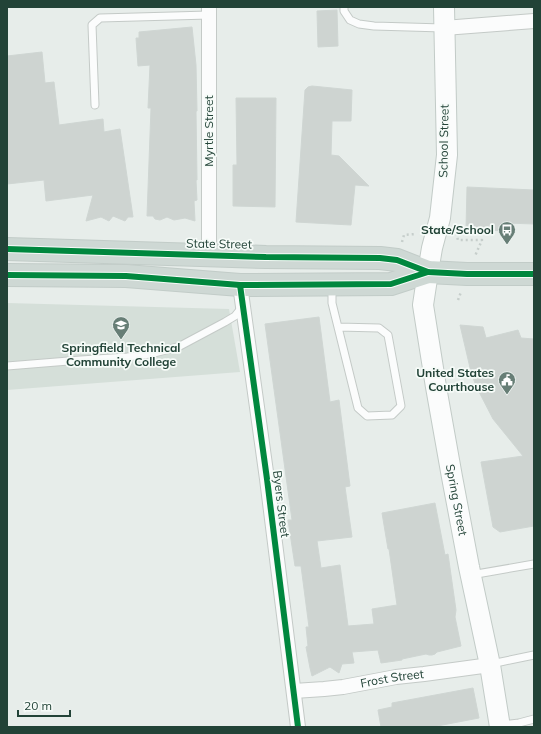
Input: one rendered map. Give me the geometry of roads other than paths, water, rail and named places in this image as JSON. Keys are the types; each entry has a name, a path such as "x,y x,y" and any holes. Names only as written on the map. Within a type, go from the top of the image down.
{"main road":[{"name":"School Street","path":"428,272 432,248 440,218 446,155 444,7"},
{"name":"State Street","path":"7,249 380,258 397,260 428,272 467,274 534,274"},
{"name":"State Street","path":"7,275 126,276 240,285 391,284 428,272"},
{"name":"Spring Street","path":"428,272 423,305 436,387 471,575 490,665 500,726"}],"street":[{"name":"Myrtle Street","path":"209,11 209,255"},
{"path":"444,28 534,21"},
{"name":"Byers Street","path":"240,285 267,479 298,727"},
{"name":"Frost Street","path":"294,691 324,689 396,677 490,665"}],"lane":[{"path":"344,7 344,11 350,20 359,24 374,26 444,28"},
{"path":"94,105 92,26 100,18 209,11"},
{"path":"332,284 332,303 358,408 367,416 392,415 401,406 388,335 379,328 338,326"},
{"path":"7,366 127,357 165,350 180,346 225,322 235,316 243,306"},
{"path":"471,575 534,564"},
{"path":"490,665 534,655"},
{"path":"500,726 534,719"}],"place":[{"name":"State/School","path":"507,245"},
{"name":"Springfield Technical Community College","path":"121,340"},
{"name":"United States Courthouse","path":"507,395"}]}
